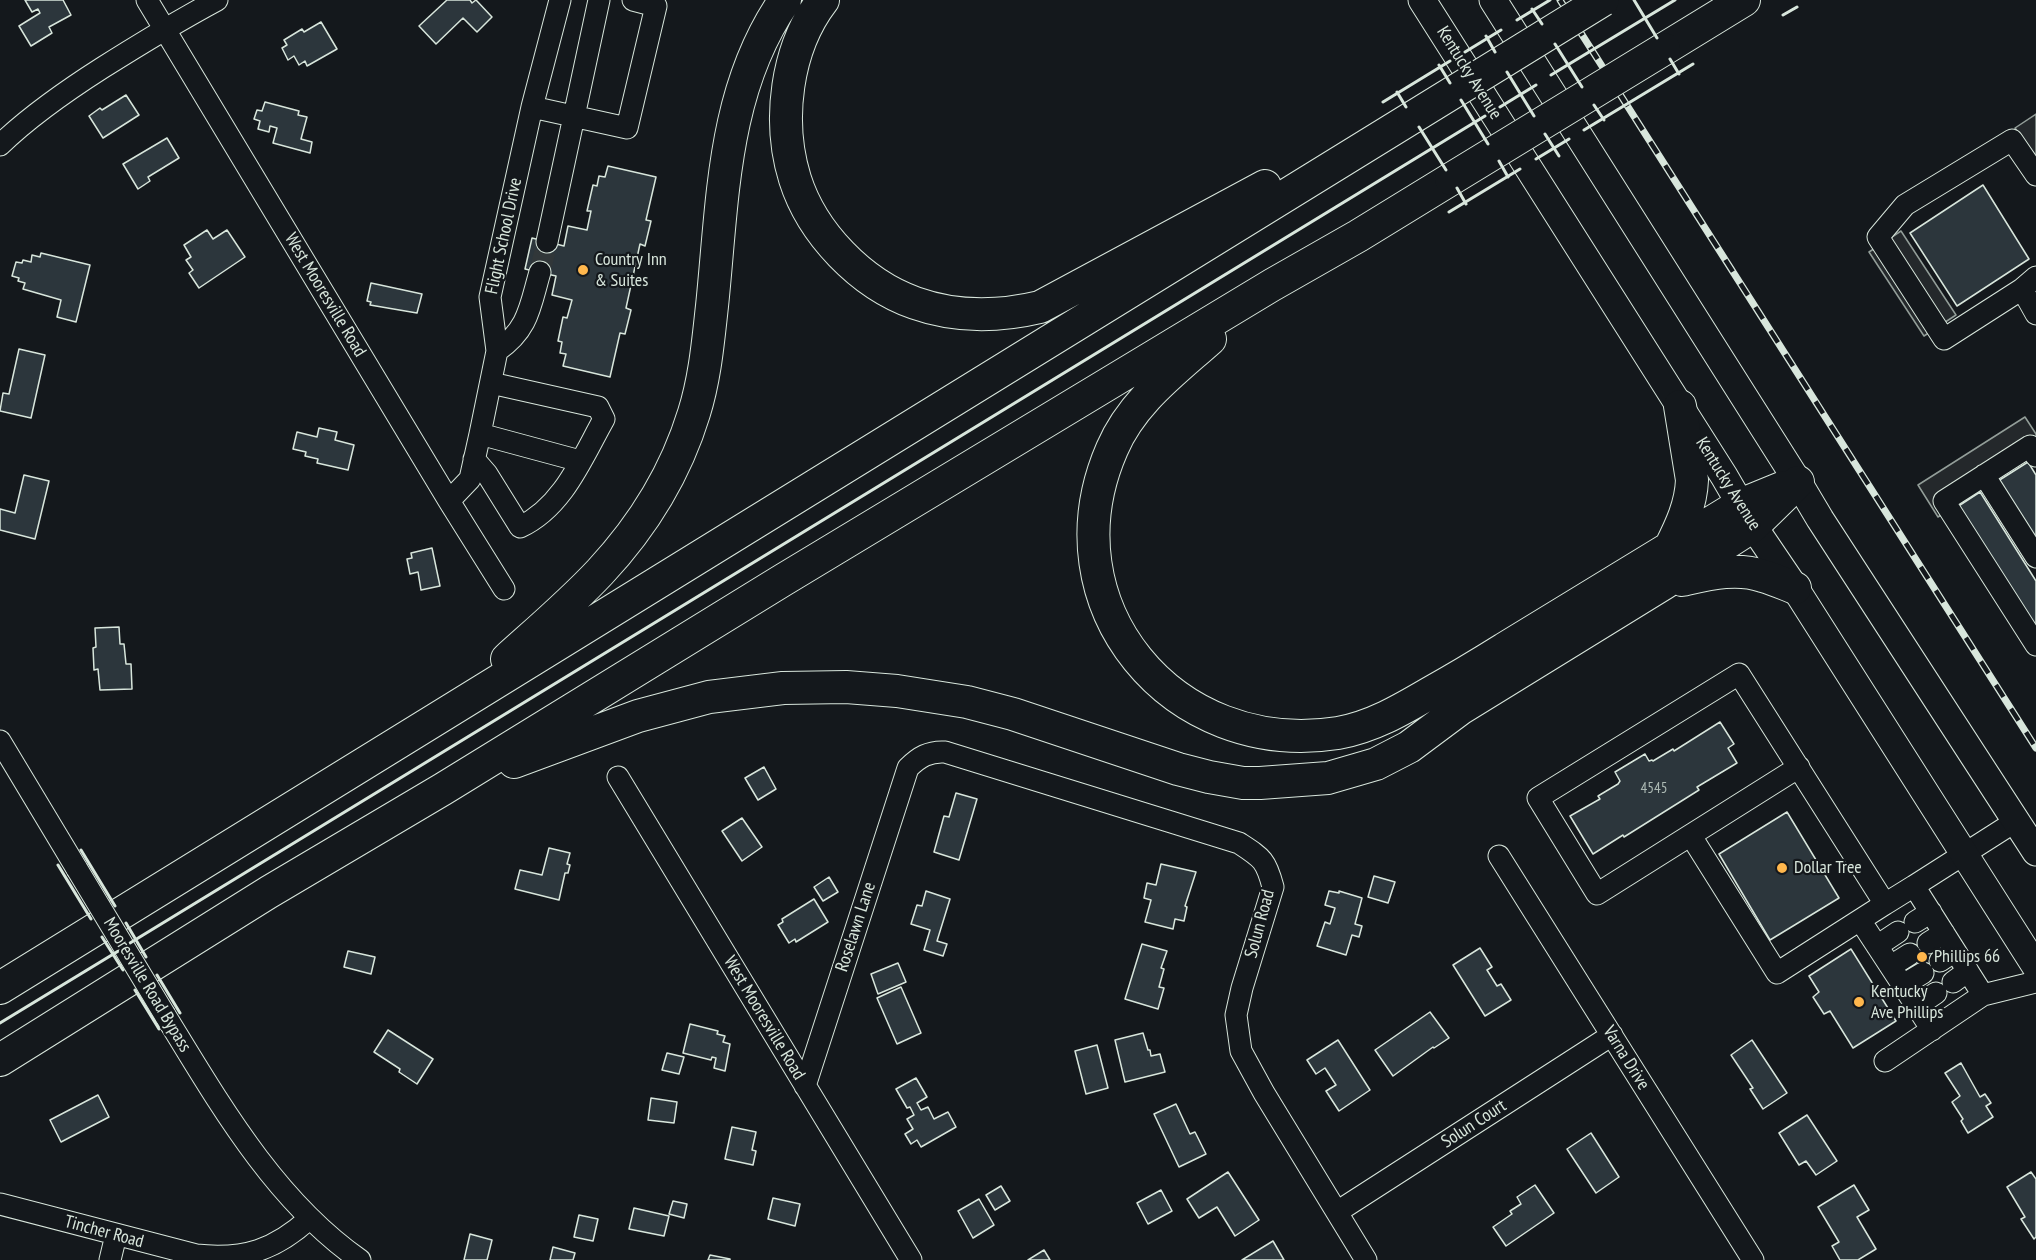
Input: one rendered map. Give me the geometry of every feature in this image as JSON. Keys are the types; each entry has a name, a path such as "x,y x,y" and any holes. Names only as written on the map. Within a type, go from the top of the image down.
{"highway":[{"path":"451,710 600,573 639,525 671,471 684,442 703,381 730,134 736,109 753,57 785,0"},
{"path":"823,0 802,37 791,72 786,107 788,143 795,179 809,211 850,263 880,285 913,303 949,312 983,315 1013,313 1041,307 1343,143 1383,136"},
{"path":"0,988 1603,0"},
{"path":"0,1060 269,892 443,789 783,580 1451,179 1744,0"},
{"path":"1272,285 1158,385 1137,407 1112,447 1101,479 1094,511 1093,544 1098,577 1119,632 1133,654 1155,679 1195,710 1225,724 1274,735 1308,736 1358,728 1388,717 1461,675 1670,548 1747,515"},
{"path":"1670,548 1683,522 1692,480 1680,406"},
{"path":"443,789 590,733 665,708 726,694 807,687 897,691 967,702 1006,712 1209,777 1260,783 1328,778 1392,757 1460,709 1663,584 1747,515 1798,482"},
{"path":"1663,584 1715,572 1734,571 1763,576 1795,588"}],"main road":[{"name":"Kentucky Avenue","path":"1422,0 2036,967"},
{"path":"1493,0 1820,519 2036,852"}],"street":[{"name":"West Mooresville Road","path":"147,0 504,589"},
{"path":"0,146 31,116 50,103 164,28 217,0"},
{"name":"Flight School Drive","path":"449,501 470,479 480,434 497,351 490,297 532,107 560,0"},
{"path":"547,242 599,0"},
{"path":"532,107 627,128 656,6 633,0"},
{"path":"2036,175 2012,140 1905,205 1878,237 1944,339 2029,283 2036,314"},
{"path":"497,351 524,326 540,272"},
{"path":"474,459 487,474 520,527 535,520 564,490 604,419 598,407 490,383"},
{"path":"480,434 580,461"},
{"path":"2036,456 2030,446 1944,501 2036,645"},
{"path":"1984,475 2036,557"},
{"path":"1799,767 1597,894 1538,798 1739,674 1799,767 1885,904"},
{"name":"Mooresville Road Bypass","path":"0,741 200,1071 248,1143 310,1218"},
{"name":"Solun Road","path":"908,768 924,755 945,752 1239,843 1262,858 1269,871 1273,887 1236,1015 1241,1051 1263,1093 1366,1260"},
{"name":"Roselawn Lane","path":"805,1086 908,768"},
{"name":"West Mooresville Road","path":"618,777 911,1260"},
{"path":"1691,836 1778,973 2016,821"},
{"name":"Varna Drive","path":"1500,856 1753,1260"},
{"path":"1914,886 1915,922 1939,962 1952,982 1983,995"},
{"path":"1860,920 1932,1030"},
{"path":"1877,946 1915,922"},
{"path":"1891,966 1927,943"},
{"path":"1903,985 1939,962"},
{"path":"1917,1006 1952,982"},
{"path":"1886,1061 1983,995 2036,982"},
{"name":"Solun Court","path":"1337,1212 1612,1035"},
{"name":"Tincher Road","path":"0,1204 206,1257 234,1258 270,1249 310,1218"},
{"path":"310,1218 360,1260"},
{"path":"110,1260 117,1235"}],"shaded area":[{"path":"2036,114 2036,156 2015,128"},
{"path":"1901,231 1956,315 1924,336 1869,252"},
{"path":"2025,417 2036,434 2036,454 1938,517 1918,485"}],"building":[{"path":"25,0 63,0 71,15 49,27 52,33 31,46 19,26 40,13 38,9 32,12"},
{"path":"447,0 470,0 472,3 476,0 492,17 477,32 463,18 436,44 419,26"},
{"path":"321,22 337,49 307,66 305,61 299,65 294,56 288,60 282,48 287,45 284,40 302,29 304,32"},
{"path":"126,95 139,115 103,138 89,116"},
{"path":"265,102 299,111 298,115 307,117 301,139 312,142 310,153 273,143 277,128 270,126 269,132 258,129 260,121 254,119 257,110 262,111"},
{"path":"167,138 179,158 148,177 150,181 138,189 123,164"},
{"name":"Country Inn & Suites","path":"608,166 656,177 646,220 651,221 645,246 640,244 626,308 631,310 625,334 620,333 610,377 563,366 566,354 560,353 562,342 558,341 563,317 567,318 572,300 552,295 556,276 525,269 532,238 564,246 568,226 587,230 591,211 587,211 593,185 597,186 599,176 605,177"},
{"path":"1983,185 2029,259 1957,306 1910,233"},
{"path":"207,230 213,239 227,230 245,257 199,288 189,273 193,270 186,260 191,257 184,245"},
{"path":"41,253 90,265 76,322 57,317 61,300 23,289 25,283 12,276 16,262 22,263 23,260 31,262 32,255 40,257"},
{"path":"371,283 422,294 417,313 370,305 371,302 367,301"},
{"path":"19,349 45,355 31,418 0,411 3,393 9,394"},
{"path":"319,428 337,432 335,440 354,445 348,470 317,463 318,459 305,456 306,452 293,449 297,432 317,437"},
{"path":"2028,462 2036,475 2036,541 1998,481"},
{"path":"24,475 49,481 35,539 0,530 0,509 15,513"},
{"path":"1980,492 2036,581 2036,631 1957,507"},
{"path":"432,548 440,586 421,590 418,572 410,574 407,559 412,558 411,553"},
{"path":"119,627 120,644 124,644 126,664 131,664 132,689 100,690 98,669 94,670 95,628"},
{"path":"1720,722 1734,744 1728,748 1737,763 1697,787 1699,790 1593,854 1570,816 1600,799 1598,796 1618,784 1620,781 1615,772 1645,754 1649,761 1653,761 1673,749 1674,751"},
{"path":"764,767 776,789 758,800 745,778"},
{"path":"956,793 977,799 959,860 934,852 944,816 949,817"},
{"path":"1787,812 1839,898 1770,940 1719,854"},
{"path":"742,818 762,847 742,861 722,831"},
{"path":"549,848 570,853 567,864 570,865 568,873 565,873 559,900 515,889 520,870 542,875"},
{"path":"1161,864 1196,872 1185,906 1187,907 1184,921 1175,919 1173,929 1145,922 1151,900 1144,898 1147,883 1156,885"},
{"path":"1374,876 1395,882 1388,903 1368,897"},
{"path":"829,877 838,892 823,901 814,887"},
{"path":"926,891 950,899 937,941 947,944 943,956 924,950 930,930 911,924 917,905 922,906"},
{"path":"1329,891 1339,893 1339,891 1362,898 1355,924 1362,926 1359,937 1352,935 1346,955 1317,946 1325,922 1330,924 1335,908 1325,905"},
{"path":"814,899 828,922 796,942 795,939 789,943 778,925 783,922 782,919"},
{"path":"1142,944 1167,951 1161,968 1164,969 1159,987 1164,988 1158,1009 1125,999"},
{"path":"1480,948 1492,967 1487,970 1497,986 1501,984 1511,1000 1485,1016 1453,965"},
{"path":"1851,949 1896,1021 1853,1048 1830,1011 1824,1014 1813,997 1819,992 1809,976"},
{"path":"348,951 375,957 371,974 344,967"},
{"path":"898,963 906,982 878,994 871,974"},
{"path":"901,987 921,1033 897,1044 877,998"},
{"path":"1430,1012 1449,1038 1393,1076 1375,1050"},
{"path":"690,1024 718,1031 717,1034 725,1036 723,1042 730,1044 725,1071 714,1068 716,1058 712,1057 711,1060 683,1053"},
{"path":"388,1030 433,1059 417,1084 399,1072 400,1069 374,1052"},
{"path":"1143,1033 1151,1056 1160,1054 1165,1072 1125,1082 1115,1040"},
{"path":"1338,1040 1370,1090 1339,1111 1326,1091 1336,1085 1325,1068 1316,1074 1307,1060"},
{"path":"1752,1040 1787,1093 1763,1109 1750,1089 1753,1088 1731,1055"},
{"path":"1097,1045 1108,1088 1086,1094 1075,1051"},
{"path":"667,1053 684,1057 679,1074 662,1070"},
{"path":"1961,1063 1980,1097 1985,1094 1991,1103 1986,1106 1993,1117 1968,1133 1961,1121 1963,1119 1952,1102 1960,1096 1945,1073"},
{"path":"916,1078 927,1097 917,1103 921,1110 928,1107 934,1119 948,1112 956,1127 921,1147 917,1140 911,1144 905,1134 913,1129 907,1119 914,1115 896,1089"},
{"path":"98,1095 109,1117 61,1142 50,1120"},
{"path":"651,1098 677,1102 674,1123 648,1120"},
{"path":"1176,1104 1190,1134 1195,1132 1206,1154 1179,1167 1154,1114"},
{"path":"1807,1115 1837,1161 1816,1175 1806,1161 1799,1165 1779,1133"},
{"path":"732,1127 756,1132 752,1150 756,1151 753,1165 725,1159"},
{"path":"1591,1133 1619,1177 1596,1193 1567,1149"},
{"path":"1228,1172 1259,1220 1235,1236 1217,1207 1199,1218 1187,1199"},
{"path":"2031,1172 2036,1179 2036,1237 2034,1239 2021,1219 2025,1217 2007,1187"},
{"path":"1535,1185 1554,1213 1506,1246 1493,1227 1512,1214 1510,1211 1521,1204 1517,1197"},
{"path":"1854,1185 1869,1210 1857,1217 1876,1249 1858,1260 1840,1260 1832,1246 1839,1242 1818,1207"},
{"path":"1001,1186 1010,1201 995,1210 986,1195"},
{"path":"1161,1190 1172,1211 1148,1224 1137,1203"},
{"path":"773,1198 800,1204 795,1226 768,1219"},
{"path":"979,1199 994,1225 973,1238 958,1211"},
{"path":"673,1201 687,1204 684,1218 669,1214"},
{"path":"634,1208 669,1216 664,1236 629,1229"},
{"path":"579,1215 598,1219 593,1241 574,1237"},
{"path":"470,1234 492,1240 487,1260 464,1260"},
{"path":"1273,1241 1284,1260 1242,1260"},
{"path":"553,1247 575,1253 573,1260 550,1260"},
{"path":"1044,1250 1050,1260 1028,1260"},
{"path":"710,1255 730,1259 730,1260 708,1260"}],"tunnel":[{"path":"540,272 547,242"}],"railway":[{"path":"1560,0 2036,748"}],"wall":[{"path":"1517,20 1550,0"},
{"path":"1634,0 1657,38"},
{"path":"1551,75 1675,0"},
{"path":"1783,15 1797,7"},
{"path":"1532,9 1542,24"},
{"path":"1465,52 1501,30"},
{"path":"1486,36 1495,52"},
{"path":"1555,44 1582,87"},
{"path":"1670,59 1679,74"},
{"path":"1383,102 1450,61"},
{"path":"1584,130 1693,64"},
{"path":"1439,65 1450,83"},
{"path":"1507,72 1534,116"},
{"path":"1500,107 1536,85"},
{"path":"1397,92 1406,107"},
{"path":"1461,100 1488,144"},
{"path":"1594,105 1604,120"},
{"path":"130,943 1485,116"},
{"path":"1419,127 1446,170"},
{"path":"1545,134 1559,156"},
{"path":"1536,159 1569,139"},
{"path":"1499,161 1508,177"},
{"path":"1449,212 1520,169"},
{"path":"1457,188 1466,204"},
{"path":"81,850 115,906"},
{"path":"58,865 91,919"},
{"path":"126,923 146,957"},
{"path":"102,937 123,970"},
{"path":"0,1023 120,950"},
{"path":"157,975 180,1013"},
{"path":"135,990 159,1029"}],"place":[{"name":"Country Inn & Suites","path":"583,270"},
{"name":"Dollar Tree","path":"1782,868"},
{"name":"Phillips 66","path":"1922,957"},
{"name":"Kentucky Ave Phillips","path":"1859,1002"}]}
